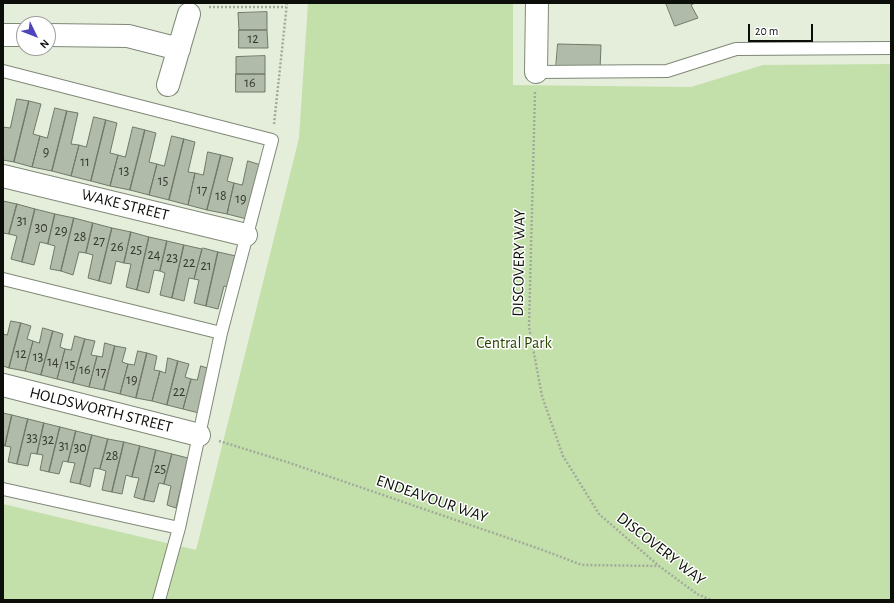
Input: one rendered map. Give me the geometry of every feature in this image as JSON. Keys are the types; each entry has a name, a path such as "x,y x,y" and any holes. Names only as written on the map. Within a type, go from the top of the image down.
{"street":[{"path":"536,72 537,3"},
{"path":"168,85 189,14"},
{"path":"3,35 16,35"},
{"path":"56,35 128,36 179,49"},
{"name":"WAKE STREET","path":"3,176 246,235"},
{"name":"HOLDSWORTH STREET","path":"3,385 199,436"}],"lane":[{"path":"536,72 667,71 736,49 891,48"},
{"path":"3,71 272,140 221,333 180,528 160,600"},
{"path":"3,279 221,333"},
{"path":"3,489 180,528"}],"path":[{"path":"272,140 287,3"},
{"path":"189,14 204,8 286,7"},
{"name":"DISCOVERY WAY","path":"536,72 529,328 542,396 563,456 599,514 659,566 696,594 711,600"},
{"name":"ENDEAVOUR WAY","path":"199,436 294,464 582,565 659,566"}],"green space":[{"name":"Central Park","path":"308,3 513,3 513,85 691,87 763,65 891,64 891,600 3,600 3,504 196,550 299,138"}],"building":[{"path":"666,3 695,3 691,5 698,18 675,26"},
{"path":"267,12 267,30 239,30 238,13"},
{"path":"239,30 267,30 268,48 239,48"},
{"path":"558,44 601,45 600,70 556,68"},
{"path":"265,56 265,74 236,74 236,57"},
{"path":"236,74 265,74 265,92 236,92"},
{"path":"17,99 29,101 14,162 3,160 3,127 10,128"},
{"path":"29,101 41,104 33,134 40,136 32,167 14,162"},
{"path":"55,108 67,111 52,171 32,167 40,136 47,138"},
{"path":"67,111 78,113 71,144 79,145 71,176 52,171"},
{"path":"94,117 106,120 91,181 71,176 79,145 86,147"},
{"path":"106,120 117,123 110,153 118,155 110,186 91,181"},
{"path":"133,127 145,130 130,190 110,186 118,155 125,157"},
{"path":"145,130 156,133 149,162 157,164 149,195 130,190"},
{"path":"172,136 184,139 169,200 149,195 157,164 164,166"},
{"path":"184,139 195,142 188,172 195,173 188,205 169,200"},
{"path":"208,152 221,155 207,210 188,205 195,173 203,175"},
{"path":"221,155 233,158 227,181 234,183 227,214 207,210"},
{"path":"248,161 261,165 247,219 227,214 234,183 242,185"},
{"path":"3,201 17,204 9,234 3,233"},
{"path":"17,204 35,209 22,262 11,259 17,236 9,234"},
{"path":"35,209 55,214 48,244 40,242 34,265 22,262"},
{"path":"55,214 74,218 61,271 50,269 55,246 48,244"},
{"path":"74,218 93,223 86,253 79,252 73,275 61,271"},
{"path":"93,223 112,228 99,281 88,278 93,255 86,253"},
{"path":"112,228 131,232 124,263 116,261 111,284 99,281"},
{"path":"131,232 149,237 137,290 126,287 131,264 124,263"},
{"path":"149,237 167,241 160,271 154,270 149,293 137,290"},
{"path":"167,241 184,245 172,298 160,295 165,273 160,271"},
{"path":"184,245 202,249 194,279 189,278 184,301 172,298"},
{"path":"203,248 218,252 206,306 194,303 199,280 194,279"},
{"path":"218,252 236,256 229,287 224,286 218,309 206,306"},
{"path":"11,321 21,323 9,368 3,366 3,334 7,335"},
{"path":"21,323 31,326 27,339 33,341 25,371 9,368"},
{"path":"43,328 53,331 41,375 25,371 33,341 39,343"},
{"path":"53,331 63,334 60,347 65,349 57,379 41,375"},
{"path":"75,336 85,339 73,383 57,379 65,349 71,350"},
{"path":"85,339 95,341 91,355 97,356 89,387 73,383"},
{"path":"105,343 115,346 104,390 89,387 97,356 102,357"},
{"path":"115,346 126,348 122,362 128,364 120,394 104,390"},
{"path":"138,351 147,353 136,398 120,394 128,364 134,365"},
{"path":"147,353 157,356 154,370 160,371 152,401 136,398"},
{"path":"168,358 178,361 167,405 152,401 160,371 165,373"},
{"path":"178,361 189,364 185,377 191,379 183,409 167,405"},
{"path":"201,366 210,369 199,413 183,409 191,379 197,380"},
{"path":"3,413 12,415 5,446 3,445"},
{"path":"12,415 28,419 17,464 8,462 11,447 5,446"},
{"path":"28,419 44,423 37,454 31,453 28,466 17,464"},
{"path":"44,423 60,427 49,472 40,470 43,455 37,454"},
{"path":"60,427 76,431 68,462 63,461 59,474 49,472"},
{"path":"76,431 92,435 80,484 70,482 75,463 68,462"},
{"path":"92,435 108,439 100,469 94,468 90,487 80,484"},
{"path":"108,439 124,442 112,492 102,490 106,471 100,469"},
{"path":"124,442 140,446 132,477 126,475 122,494 112,492"},
{"path":"140,446 156,450 144,500 134,497 139,478 132,477"},
{"path":"156,450 172,454 164,484 159,483 154,502 144,500"},
{"path":"172,454 188,458 176,508 167,505 171,486 164,484"}]}
